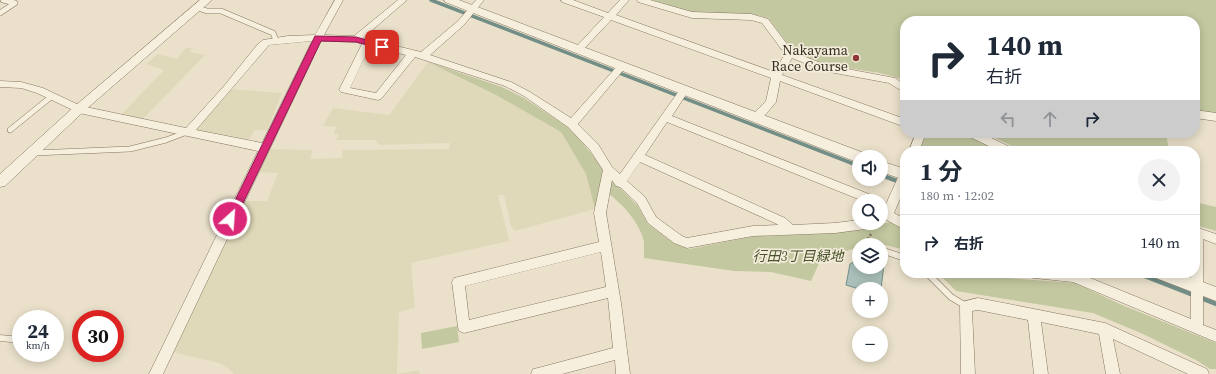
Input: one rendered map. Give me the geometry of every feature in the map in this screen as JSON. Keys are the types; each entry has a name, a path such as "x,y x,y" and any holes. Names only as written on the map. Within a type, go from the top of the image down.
{"street":[{"path":"156,374 318,38 339,0"},
{"path":"356,40 403,0"},
{"path":"449,0 477,5 578,50 852,154"},
{"path":"565,0 900,121"},
{"path":"578,50 625,0"},
{"path":"641,0 692,15 752,17 765,21 790,54 824,68 900,82"},
{"path":"0,182 79,109 202,4"},
{"path":"367,43 344,90 378,97 418,55 477,5"},
{"path":"188,132 227,88 260,46 266,42 276,40 318,38 356,40 418,55 508,84 572,124 594,147 608,170 620,183 641,200 652,220 678,240 687,243 754,231 835,228 852,226"},
{"path":"756,118 771,102 776,76 790,54"},
{"path":"572,124 622,66"},
{"path":"892,80 900,86"},
{"path":"1,85 21,85 40,90 79,109 265,148"},
{"path":"620,183 684,90"},
{"path":"1200,115 1216,117"},
{"path":"665,117 858,194"},
{"path":"982,138 998,146"},
{"path":"638,157 781,221 790,229"},
{"path":"888,168 900,172"},
{"path":"608,170 600,213 613,291 623,374"},
{"path":"888,206 900,184"},
{"path":"888,214 900,222"},
{"path":"1200,234 1216,239"},
{"path":"605,246 458,282 464,327 613,291"},
{"path":"1076,278 1216,336"},
{"path":"1174,278 1216,294"},
{"path":"1197,278 1197,328"},
{"path":"968,374 966,306 978,304 1105,329 1202,374"},
{"path":"1034,315 1041,374"},
{"path":"1105,329 1113,374"},
{"path":"538,374 620,352"}],"lane":[{"path":"0,13 15,2 3,0"},
{"path":"202,4 207,10 221,11 273,33 276,40"},
{"path":"10,130 52,96"},
{"path":"30,154 130,149 166,140 188,132"},
{"path":"888,252 900,256"},
{"path":"932,278 951,297 966,306"},
{"path":"0,338 12,339"}],"shaded area":[{"path":"186,48 192,48 190,52 205,55 142,120 119,117 164,70 146,64 158,54 177,59"},
{"path":"428,62 496,95 561,132 586,174 595,209 515,231 511,226 504,195 498,195 509,241 411,263 415,308 399,312 397,374 234,374 227,367 219,363 172,352 246,201 267,201 278,173 259,172 270,149 313,150 310,159 342,158 343,150 449,149 450,143 379,145 375,140 336,140 339,134 334,134 336,127 323,126 333,108 389,115"},
{"path":"232,89 282,93 267,130 255,130 248,141 193,130"},
{"path":"418,370 420,374 397,374"}],"green space":[{"name":"Nakayama Race Course","path":"652,0 1216,0 1216,114 1200,112 1200,16 900,16 900,79 880,73 821,64 794,52 768,18 752,14 692,12"},
{"name":"行田3丁目緑地","path":"428,62 502,87 524,98 572,130 616,184 637,205 648,224 674,243 689,249 755,236 835,233 852,230 888,230 888,223 891,222 900,227 900,249 888,246 888,238 852,238 852,249 821,259 811,281 771,272 734,271 644,258 644,242 638,226 621,204 600,187 595,209 586,174 561,132 496,95"},
{"path":"923,138 976,138 993,146 920,146"},
{"path":"995,138 1167,138 1168,146 1012,146"},
{"path":"1200,203 1216,207 1216,231 1200,226"},
{"path":"943,278 1008,278 1075,283 1122,305 1216,343 1216,369 1210,369 1196,360 1143,334 1093,313 956,291"},
{"path":"457,326 459,342 422,349 421,333"}],"water":[{"path":"852,263 852,274 883,274 882,282 852,282 852,287 846,285 850,264"}],"waterway":[{"path":"431,0 852,163"},
{"path":"888,178 900,182"},
{"path":"1150,278 1216,304"}],"place":[{"name":"Nakayama Race Course","path":"856,58"}],"route":[{"path":"230,219 318,38 356,40 382,47"}]}
